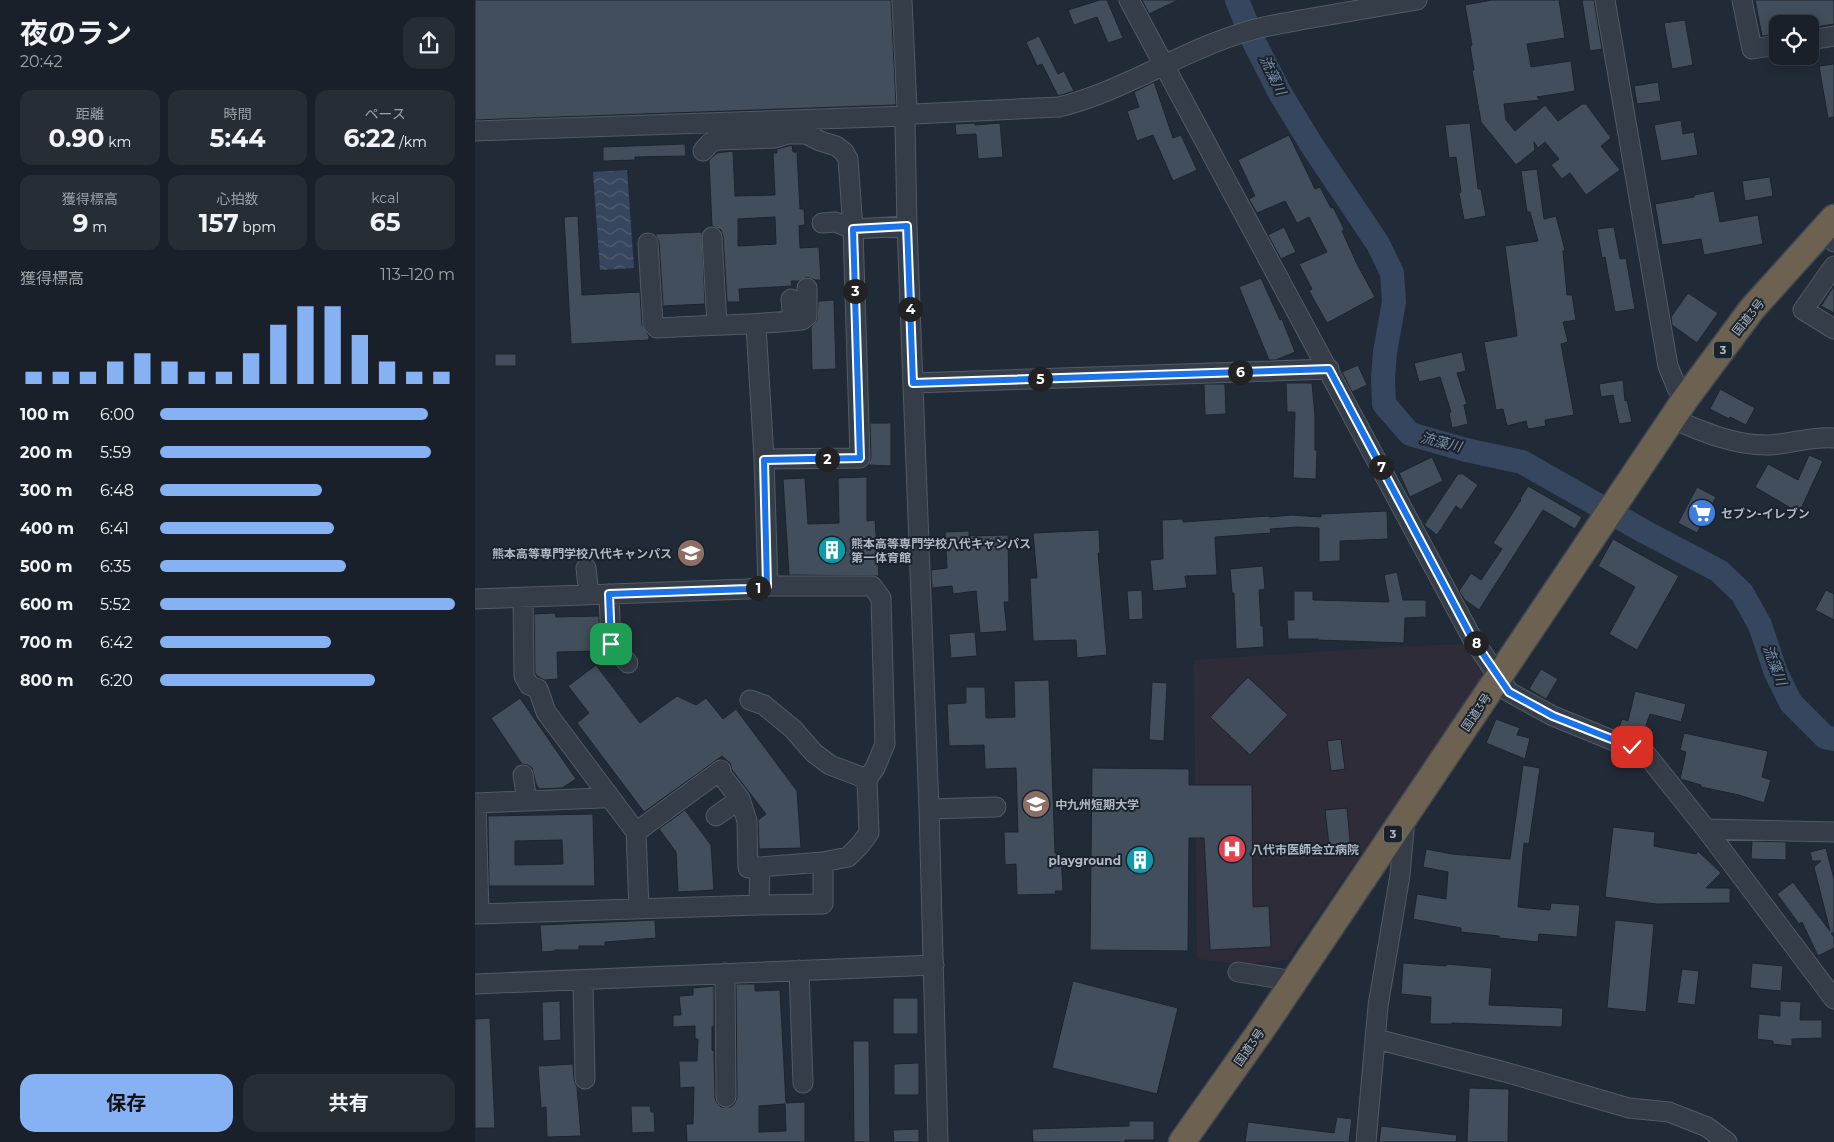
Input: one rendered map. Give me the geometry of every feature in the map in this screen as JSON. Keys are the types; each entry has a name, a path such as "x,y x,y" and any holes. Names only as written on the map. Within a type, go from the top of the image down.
{"highway":[{"name":"国道3号","path":"1182,1142 1295,981 1680,409 1753,309 1830,230"}],"street":[{"path":"903,0 907,109 907,226 929,809 938,1142"},
{"path":"1129,0 1472,638 1499,678 1509,692 1553,716 1646,754 1834,999"},
{"path":"475,131 906,116 914,114 1059,107 1080,102 1207,46 1246,32 1279,24 1417,0"},
{"path":"1605,0 1668,366 1677,388 1680,409 1691,427 1736,442 1769,445 1796,440 1834,438"},
{"path":"1742,0 1752,49 1769,46"},
{"path":"1819,38 1834,36"},
{"path":"703,151 710,143 718,140 775,138 788,134 806,134 836,146 844,152 848,159 853,229 860,458 764,460"},
{"path":"822,223 835,222 853,229 907,226"},
{"path":"712,237 717,324"},
{"path":"648,243 653,324 657,328 717,324 757,325 802,320 807,316 799,294"},
{"path":"1834,266 1803,310 1834,329"},
{"path":"757,325 764,460 767,586"},
{"path":"913,383 1329,369"},
{"path":"586,568 589,595"},
{"path":"475,599 748,589 767,586 872,586 881,598 885,744 875,768 867,780 869,833 860,845 847,856 823,862 748,868 747,821 740,799 720,771 636,832"},
{"path":"609,594 611,644 628,663"},
{"path":"523,597 524,676 529,685 538,689 546,712 636,832 639,909"},
{"path":"750,700 764,705 793,730 814,753 830,765 867,780"},
{"path":"523,775 527,801"},
{"path":"608,794 602,798 476,803 477,914 823,904 823,862"},
{"path":"716,816 740,799"},
{"path":"929,809 995,807"},
{"path":"1366,1142 1378,1006 1400,875 1405,816"},
{"path":"1706,830 1834,833"},
{"path":"759,905 760,867"},
{"path":"475,984 934,965"},
{"path":"799,970 803,1083"},
{"path":"1238,972 1295,981"},
{"path":"725,973 726,1097"},
{"path":"583,980 585,1079"},
{"path":"1376,1039 1505,1072 1629,1108 1669,1112 1707,1127 1727,1142"}],"shaded area":[{"path":"1464,644 1487,675 1287,960 1241,964 1197,959 1194,660"}],"water":[{"path":"627,170 634,268 600,270 593,172"}],"building":[{"path":"475,0 891,0 896,105 475,120"},
{"path":"1100,0 1107,0 1123,38 1108,43 1097,17 1074,25 1068,10"},
{"path":"1142,0 1178,0 1149,14"},
{"path":"1492,0 1559,0 1565,38 1527,44 1531,67 1571,61 1575,91 1537,97 1540,100 1504,104 1506,120 1515,131 1545,105 1558,121 1582,104 1586,104 1611,138 1601,146 1620,170 1586,195 1570,173 1562,179 1551,165 1559,159 1545,142 1538,148 1534,142 1535,150 1516,165 1481,122 1472,70 1474,70 1470,46 1472,45 1465,5"},
{"path":"1582,0 1594,0 1602,49 1590,51"},
{"path":"1755,0 1834,0 1834,24 1819,26 1819,15 1769,15 1769,35 1762,36"},
{"path":"1685,20 1693,65 1672,69 1664,23"},
{"path":"1039,36 1058,74 1064,71 1074,91 1058,96 1042,64 1037,66 1026,42"},
{"path":"1834,64 1834,117 1828,118 1819,66"},
{"path":"1154,82 1173,138 1181,135 1197,170 1173,181 1153,135 1137,141 1127,111 1139,107 1134,92"},
{"path":"1658,82 1661,101 1637,104 1634,86"},
{"path":"1681,120 1683,134 1694,132 1698,155 1661,161 1654,125"},
{"path":"975,123 975,125 1000,123 1003,157 978,159 976,134 956,135 955,124"},
{"path":"1470,123 1478,189 1481,189 1486,216 1464,220 1459,193 1461,192 1456,157 1449,158 1445,125"},
{"path":"1289,135 1315,189 1320,187 1331,208 1333,207 1344,229 1342,231 1357,264 1375,297 1327,323 1309,291 1312,289 1299,264 1327,252 1309,217 1297,223 1285,201 1257,213 1249,199 1255,196 1238,160"},
{"path":"685,144 686,156 635,157 635,160 603,161 603,147"},
{"path":"792,145 793,152 797,152 800,209 804,209 805,225 799,226 800,248 819,247 821,280 807,277 799,281 791,281 792,286 739,289 740,302 727,302 723,236 721,230 712,226 709,160 717,153 733,151 735,196 775,195 773,153 777,153 777,149","holes":["775,217 776,244 738,246 738,219"]},
{"path":"1537,169 1544,219 1556,216 1565,250 1563,251 1567,295 1572,295 1576,320 1563,322 1568,342 1561,344 1574,415 1545,420 1546,426 1528,429 1526,421 1507,426 1503,409 1496,410 1484,342 1517,336 1505,246 1538,241 1530,212 1527,212 1521,171"},
{"path":"1770,177 1773,196 1745,201 1742,181"},
{"path":"1714,191 1720,222 1758,215 1763,244 1704,255 1701,239 1662,245 1655,204 1694,197 1694,195"},
{"path":"578,216 582,295 640,292 642,325 649,336 649,340 571,344 564,217"},
{"path":"1284,227 1296,252 1281,259 1268,235"},
{"path":"1614,227 1620,259 1626,258 1635,309 1615,312 1605,257 1602,258 1597,229"},
{"path":"702,232 705,304 663,306 659,242 655,234"},
{"path":"1261,278 1280,320 1282,319 1295,352 1276,360 1269,360 1239,287"},
{"path":"1834,286 1834,313 1821,306"},
{"path":"1688,293 1718,313 1697,343 1672,325 1671,317"},
{"path":"834,300 836,369 812,370 811,327 817,320 818,301"},
{"path":"1462,352 1466,371 1457,373 1467,404 1464,405 1468,424 1452,428 1449,413 1451,412 1440,377 1419,382 1414,363"},
{"path":"495,354 516,354 516,366 495,366"},
{"path":"1358,365 1367,385 1352,392 1342,372"},
{"path":"1623,380 1625,401 1627,400 1632,422 1619,424 1613,395 1601,397 1599,384"},
{"path":"1286,383 1312,383 1315,450 1317,450 1316,479 1293,478 1295,412 1287,412"},
{"path":"1204,384 1225,384 1226,414 1205,415"},
{"path":"1720,389 1755,408 1746,425 1710,409"},
{"path":"870,423 891,423 891,466 868,465 871,458"},
{"path":"1809,455 1823,461 1799,513 1755,487 1768,464 1798,480"},
{"path":"1432,457 1443,481 1410,497 1399,473"},
{"path":"1458,474 1463,474 1478,485 1461,510 1456,506 1437,535 1424,525"},
{"name":"熊本高等専門学校八代キャンパス 第一体育館","path":"867,477 867,521 875,520 879,576 789,575 783,479 805,478 808,524 839,523 838,478"},
{"path":"1528,486 1582,517 1575,529 1543,510 1479,610 1465,600 1459,591 1471,573 1481,580 1502,549 1493,543"},
{"path":"1697,487 1716,497 1697,533 1678,523"},
{"path":"1387,511 1388,539 1340,541 1340,561 1319,562 1319,528 1270,529 1271,533 1215,537 1217,575 1185,576 1187,588 1153,591 1150,560 1163,559 1162,520 1183,519 1183,522 1291,515 1321,517 1321,514"},
{"path":"1099,530 1100,553 1098,553 1107,655 1077,658 1076,640 1033,641 1030,578 1037,578 1033,533"},
{"path":"969,531 969,536 1008,535 1009,602 1004,602 1007,631 980,633 976,591 953,594 952,586 932,588 931,570 947,568 945,532"},
{"path":"1613,539 1679,576 1637,650 1609,634 1635,587 1598,566"},
{"path":"1263,566 1265,589 1259,590 1264,647 1236,649 1234,593 1232,593 1230,569"},
{"path":"1397,572 1403,600 1426,600 1426,617 1405,618 1404,643 1288,639 1287,620 1294,620 1294,591 1313,591 1313,600 1389,602 1384,575"},
{"path":"1142,590 1143,619 1129,620 1127,591"},
{"path":"1826,590 1834,594 1834,620 1815,610"},
{"path":"555,613 556,617 599,616 600,651 557,652 558,679 544,680 535,673 534,614"},
{"path":"975,632 977,656 951,658 949,634"},
{"path":"596,665 640,723 677,696 696,705 706,698 723,719 736,709 797,791 801,848 759,849 758,820 766,814 732,770 730,763 722,756 644,812 577,723 589,713 568,686"},
{"path":"1541,669 1558,679 1546,699 1529,689"},
{"path":"1248,677 1288,715 1250,755 1210,717"},
{"path":"1049,680 1055,853 1061,853 1063,891 1055,891 1056,894 1017,895 1016,864 1005,865 1004,832 1018,832 1016,768 985,769 984,745 949,746 947,704 966,703 966,687 985,687 986,718 1015,717 1014,681"},
{"path":"1152,682 1167,683 1164,741 1149,740"},
{"path":"1635,691 1686,704 1681,722 1650,714 1641,740 1618,730 1622,719 1628,721"},
{"path":"520,698 576,779 562,788 539,789 532,768 522,764 491,718"},
{"path":"1496,719 1520,728 1517,735 1530,738 1525,759 1486,743"},
{"path":"1684,733 1768,751 1762,777 1771,780 1764,803 1739,795 1701,787 1701,785 1680,779 1686,752 1680,750"},
{"path":"1341,739 1345,769 1331,771 1327,741"},
{"path":"1523,765 1540,768 1529,844 1524,843 1518,907 1550,910 1551,903 1580,905 1577,937 1539,934 1538,942 1499,938 1499,936 1461,932 1461,928 1413,919 1417,894 1446,899 1448,872 1423,867 1426,849 1452,854 1510,859"},
{"name":"playground","path":"1092,768 1189,769 1189,785 1252,785 1253,907 1269,906 1271,947 1210,950 1204,838 1189,838 1188,951 1090,950"},
{"path":"1347,808 1351,852 1330,854 1325,810"},
{"path":"685,810 711,845 714,890 678,892 676,852 659,829"},
{"path":"593,814 595,886 489,886 488,816","holes":["562,840 563,864 515,865 515,841"]},
{"path":"1613,827 1655,832 1654,846 1696,854 1698,851 1721,873 1706,888 1730,888 1730,903 1656,904 1605,897"},
{"path":"1752,841 1786,842 1786,860 1751,859"},
{"path":"1826,848 1834,879 1834,933 1831,933 1834,937 1834,948 1818,956 1802,922 1799,924 1777,894 1793,882 1830,931 1814,867 1821,861 1812,861 1810,852"},
{"path":"655,920 656,938 605,942 605,946 579,946 579,950 542,952 540,925"},
{"path":"1615,920 1654,924 1646,1012 1607,1008"},
{"path":"1403,963 1492,968 1489,1005 1563,1008 1562,1027 1430,1024 1431,997 1401,994"},
{"path":"1752,963 1783,966 1781,991 1750,988"},
{"path":"1682,969 1699,971 1695,1005 1677,1003"},
{"path":"1073,981 1178,1008 1157,1094 1052,1068"},
{"path":"736,984 755,984 755,991 780,990 786,1103 805,1102 805,1142 687,1142 686,1124 693,1124 694,1087 680,1088 679,1061 697,1061 698,1039 695,1039 695,1026 673,1027 673,1015 681,1015 679,996 693,995 693,988 714,986 712,1050 714,1051 715,1098 717,1103 721,1107 731,1107 737,1097","holes":["785,1104 786,1131 759,1132 759,1106"]},
{"path":"893,998 918,998 918,1034 893,1034"},
{"path":"560,1001 561,1040 543,1041 542,1002"},
{"path":"1780,1001 1801,1002 1800,1020 1822,1020 1822,1038 1792,1039 1792,1046 1773,1044 1773,1041 1757,1039 1759,1014 1780,1016"},
{"path":"490,1018 495,1128 475,1128 475,1019"},
{"path":"853,1041 869,1041 870,1142 854,1142"},
{"path":"919,1063 919,1095 894,1095 894,1064"},
{"path":"573,1064 581,1136 547,1137 546,1107 541,1108 538,1066"},
{"path":"1469,1088 1509,1089 1508,1142 1467,1142"},
{"path":"631,1106 650,1106 651,1112 654,1112 655,1132 632,1133"},
{"path":"1337,1117 1352,1119 1349,1142 1245,1142 1248,1122 1334,1133"},
{"path":"1129,1121 1154,1121 1154,1140 1125,1140 1125,1142 1033,1142 1032,1129 1129,1126"},
{"path":"1381,1126 1457,1135 1456,1142 1379,1142"},
{"path":"919,1129 919,1142 894,1142 893,1130"}],"waterway":[{"name":"流藻川","path":"1237,0 1254,42 1280,93 1311,144 1378,244 1392,273 1394,302 1385,352 1384,404 1410,434 1466,450 1522,462 1645,532 1719,571 1742,593 1760,625 1776,673 1791,703 1825,737 1834,739"}],"place":[{"name":"セブン-イレブン","path":"1702,513"},
{"name":"熊本高等専門学校八代キャンパス 第一体育館","path":"832,550"},
{"name":"熊本高等専門学校八代キャンパス","path":"691,553"},
{"name":"中九州短期大学","path":"1036,804"},
{"name":"八代市医師会立病院","path":"1232,849"},
{"name":"playground","path":"1140,860"}],"route":[{"path":"611,644 609,638 609,594 748,589 767,586 764,460 860,458 853,229 907,226 913,383 1329,369 1472,638 1509,692 1553,716 1632,747"}]}
